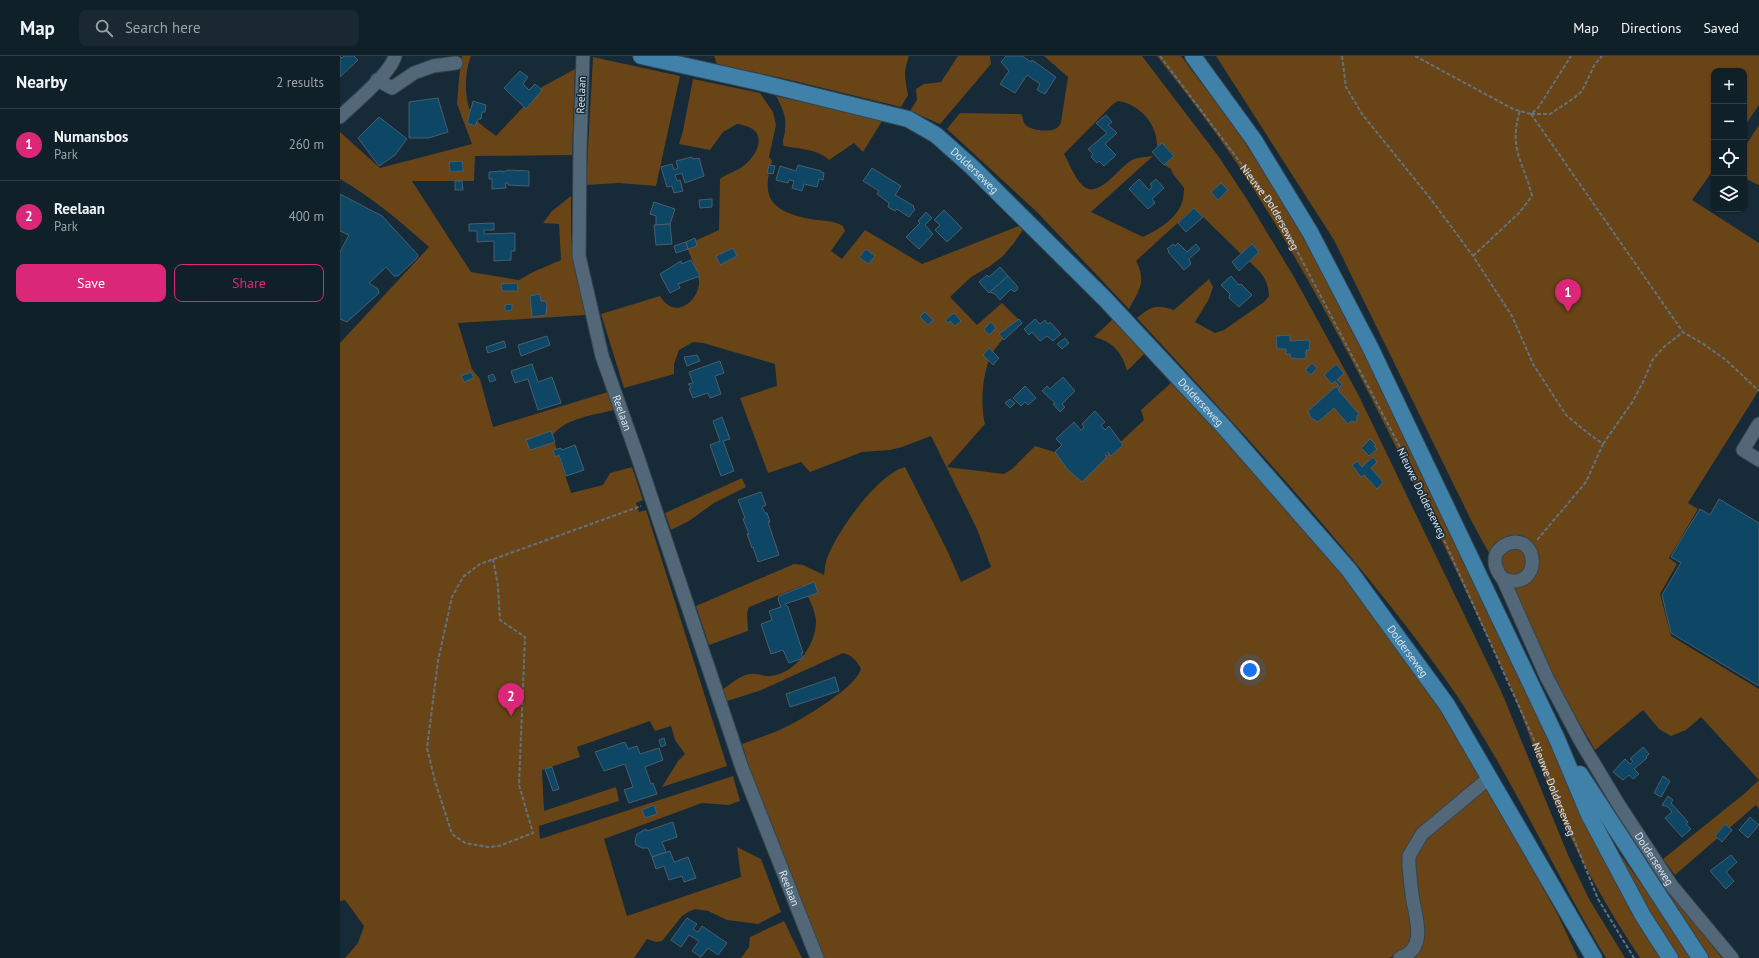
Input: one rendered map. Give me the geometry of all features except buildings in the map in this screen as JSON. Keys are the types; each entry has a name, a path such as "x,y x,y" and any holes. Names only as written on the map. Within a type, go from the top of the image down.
{"main road":[{"name":"Dolderseweg","path":"641,56 758,82 908,119 936,135 972,167 1106,300 1225,428 1349,570 1447,705 1594,958"},
{"name":"Nieuwe Dolderseweg","path":"1193,56 1254,140 1310,232 1370,347 1557,739 1589,815 1643,916 1670,958"},
{"name":"Nieuwe Dolderseweg","path":"1557,739 1700,958"}],"street":[{"path":"340,117 387,71 395,56"},
{"name":"Reelaan","path":"583,56 580,147 580,256 602,356 637,455 742,768 817,958"},
{"path":"377,80 392,88 414,73 433,66 456,63"},
{"path":"1759,424 1743,450 1759,460"},
{"name":"Dolderseweg","path":"1529,549 1523,544 1512,542 1502,547 1496,553 1495,567 1503,579 1547,678 1619,805 1672,886 1732,958"},
{"path":"1503,579 1516,581 1530,572 1533,562 1529,549"},
{"path":"1400,958 1407,956 1415,949 1419,933 1409,866 1409,856 1422,834 1489,778"}],"path":[{"name":"Nieuwe Dolderseweg","path":"1160,56 1274,208 1413,473"},
{"path":"1342,56 1346,87 1362,114 1430,198 1473,256 1512,316 1533,364 1566,415 1604,444"},
{"path":"1415,56 1513,109 1531,114 1550,114 1570,102 1582,91 1595,64 1602,56"},
{"path":"1531,114 1538,108 1571,56"},
{"path":"1473,256 1519,213 1532,196 1528,178 1520,164 1515,146 1516,128 1520,111"},
{"path":"1531,114 1683,332 1726,360 1759,391"},
{"path":"1529,549 1586,482 1604,444 1633,401 1653,359 1665,346 1683,332"},
{"path":"493,559 498,586 500,620 525,637 520,785 533,833 499,846 488,847 465,843 452,834 435,781 427,748 438,660 452,597 463,577 480,564 493,559 652,502"},
{"name":"Nieuwe Dolderseweg","path":"1427,502 1535,742 1598,899 1634,958"}],"shaded area":[{"path":"462,56 471,56 467,71 466,89 472,114 478,122 496,136 542,87 575,69 572,155 475,156 474,181 412,181 471,272 519,280 533,272 561,260 559,224 543,223 552,211 571,196 571,235 574,263 586,315 458,323 472,369 480,379 493,427 608,392 614,410 572,421 564,425 552,436 571,493 603,485 610,473 632,467 643,500 636,503 639,512 646,510 727,766 662,787 678,761 685,754 675,740 671,726 655,731 650,721 577,747 580,757 542,770 544,811 616,787 619,801 539,826 540,839 733,776 740,801 729,805 702,803 604,839 627,916 741,877 737,847 761,859 781,912 758,924 727,920 708,911 695,909 682,916 662,941 656,942 647,939 634,958 345,958 358,943 364,926 345,900 340,901 340,343 429,247 408,228 364,194 340,179 340,132 380,168 472,144 457,104"},
{"path":"714,56 909,56 905,76 908,95 901,107 717,64"},
{"path":"958,56 990,56 991,64 940,124 910,111 917,100 916,89 924,84 941,82"},
{"path":"1044,56 1142,56 1219,157 1248,201 1294,277 1358,394 1502,693 1568,855 1589,899 1625,958 1606,958 1488,745 1467,711 1422,647 1376,588 1305,504 1137,318 1154,307 1174,310 1209,279 1213,287 1209,299 1195,322 1215,333 1224,330 1264,302 1269,296 1265,280 1249,261 1259,252 1252,244 1241,254 1194,208 1136,261 1141,275 1141,280 1139,291 1129,309 1037,212 947,129 960,113 1021,114 1024,123 1030,128 1043,131 1055,129 1061,122 1068,77","holes":["1118,101 1134,106 1140,111 1151,124 1157,139 1157,147 1162,143 1173,156 1164,165 1171,169 1184,188 1182,203 1174,216 1159,228 1143,237 1091,212 1153,156 1132,160 1107,182 1094,189 1087,188 1078,181 1064,154 1113,104"]},
{"path":"1157,56 1181,56 1234,126 1293,216 1391,401 1661,958 1640,958 1609,909 1572,841 1556,806 1509,684 1471,602 1351,359 1311,286 1270,215 1240,168 1210,125"},
{"path":"1216,56 1759,56 1759,105 1747,123 1747,68 1711,68 1711,173 1692,200 1759,243 1759,390 1688,503 1698,509 1669,558 1677,564 1660,594 1671,636 1759,689 1759,780 1701,717 1686,730 1671,736 1659,729 1643,710 1595,750 1554,679 1543,652 1472,522 1334,240"},
{"path":"593,57 680,76 656,186 619,183 586,185"},
{"path":"693,79 760,93 773,112 776,125 769,157 772,161 768,185 769,194 773,202 787,212 797,216 827,221 843,226 845,231 831,251 842,259 865,230 922,264 1021,225 1024,228 1003,256 990,266 971,277 950,297 977,325 1002,303 1021,322 998,345 987,365 983,386 983,416 985,424 947,467 1004,474 1012,469 1035,446 1094,464 1099,462 1144,420 1141,410 1172,382 1284,504 1376,615 1484,775 1413,837 1406,849 1402,865 1414,939 1406,951 1389,958 820,958 760,802 742,744 784,728 819,708 850,684 861,669 854,659 843,653 759,691 727,701 723,689 738,678 751,674 769,676 780,674 789,670 796,664 803,656 812,639 816,621 814,612 809,598 802,586 749,607 747,613 748,631 709,645 696,606 794,564 803,565 824,575 828,556 833,545 840,532 860,504 883,480 894,472 905,467 947,550 961,582 991,567 977,529 931,436 890,450 862,452 810,472 801,462 768,473 740,398 777,386 775,364 703,343 693,342 679,350 674,364 674,374 624,388 601,314 660,296 667,304 674,307 680,307 690,302 697,292 699,281 686,245 719,230 720,179 747,163 754,155 759,141 757,133 753,129 737,124 723,132 710,150 679,144"},
{"path":"776,96 862,115 882,121 863,152 854,143 829,160 825,156 814,152 784,146 785,116"},
{"path":"1759,125 1759,185 1747,179 1747,143"},
{"path":"1113,319 1145,353 1127,371 1122,358 1116,349 1101,339 1094,337"},
{"path":"742,478 746,487 714,503 689,521 671,530 665,513"},
{"path":"1759,780 1759,809 1756,805 1675,875 1663,859 1744,794"},
{"path":"1486,786 1558,915 1578,958 1414,958 1422,948 1425,936 1424,923 1415,880 1414,867 1416,855 1421,846 1437,827"},
{"path":"1620,854 1694,958 1679,958 1670,946 1638,895"},
{"path":"1646,867 1653,870 1722,958 1709,958"},
{"path":"784,921 802,958 741,958 749,947 750,937"}],"place":[{"name":"Numansbos","path":"1568,312"},
{"name":"Reelaan","path":"511,716"}]}
